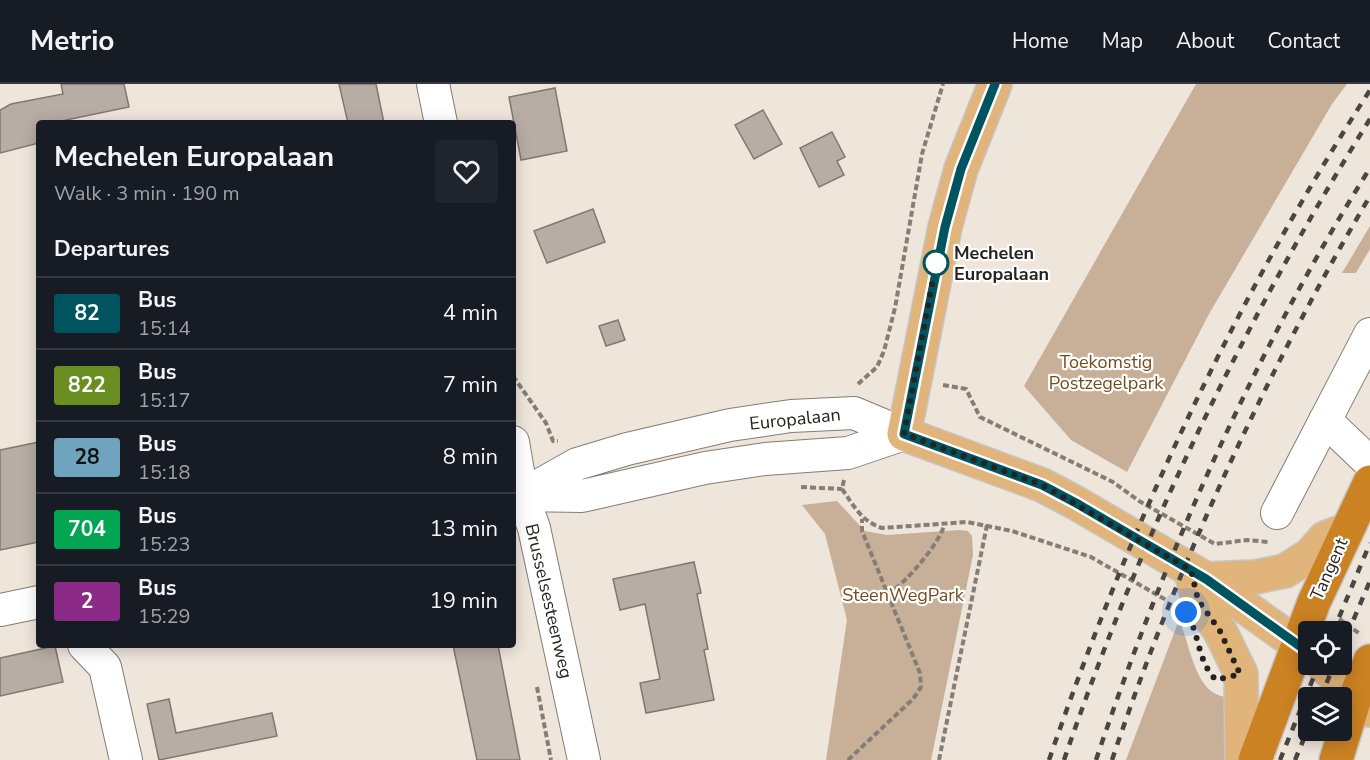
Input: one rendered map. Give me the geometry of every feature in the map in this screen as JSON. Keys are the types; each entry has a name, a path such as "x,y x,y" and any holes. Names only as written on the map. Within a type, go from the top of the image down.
{"highway":[{"name":"Tangent","path":"1313,621 1314,602 1370,482"},
{"path":"1336,760 1363,703 1370,661"},
{"name":"Tangent","path":"1256,760 1299,675"}],"main road":[{"path":"995,84 961,169 945,227 904,434 1042,485 1199,574 1298,645"},
{"path":"1199,574 1255,577 1286,571 1310,555 1324,538 1347,530"},
{"path":"1199,574 1198,600 1220,631 1240,674 1242,760"},
{"path":"1333,675 1363,703"}],"street":[{"path":"433,84 440,120"},
{"path":"1277,513 1370,334"},
{"path":"1324,420 1370,463"},
{"name":"Europalaan","path":"517,496 582,496 705,468 765,459 848,453 904,434"},
{"name":"Brusselsesteenweg","path":"517,496 534,528 584,760"},
{"path":"0,610 36,603"},
{"path":"101,652 126,760"}],"path":[{"path":"858,384 877,367 884,351 895,308 922,154 943,84"},
{"path":"914,380 966,389 980,417 1113,482 1139,501 1215,544 1247,540 1266,541 1278,548 1286,571"},
{"path":"842,489 862,518 882,528 945,522 987,525 1091,557 1177,606"},
{"path":"848,760 914,699 921,687 920,673 862,531 862,518"},
{"path":"888,594 901,584 943,533 945,522"},
{"path":"939,760 987,525"},
{"path":"1314,602 1370,641"}],"green space":[{"name":"Toekomstig Postzegelpark","path":"1196,84 1347,84 1332,104 1209,314 1127,472 1071,440 1024,386"},
{"path":"1370,226 1370,249 1356,273 1342,273"},
{"name":"SteenWegPark","path":"837,501 865,531 887,535 959,530 968,531 972,536 973,555 931,760 826,760 847,620 825,534 802,505"},
{"path":"1179,620 1202,681 1220,696 1232,697 1230,760 1126,760"}],"building":[{"path":"61,84 124,84 129,107 66,120 36,120 36,144 0,153 0,110 11,104 63,94"},
{"path":"339,84 376,84 383,120 347,120"},
{"path":"555,88 567,151 521,160 516,120 513,120 509,97"},
{"path":"763,110 782,144 754,159 735,125"},
{"path":"832,132 845,157 837,161 844,175 819,187 800,148"},
{"path":"593,209 605,242 547,263 534,231"},
{"path":"618,320 625,340 606,346 599,326"},
{"path":"36,443 36,543 0,550 0,450"},
{"path":"694,562 701,593 697,594 708,649 704,650 714,700 646,713 640,683 660,679 645,604 620,610 613,579"},
{"path":"55,648 63,682 0,696 0,658"},
{"path":"454,648 499,648 520,760 477,760"},
{"path":"169,699 176,733 272,713 277,736 159,760 147,704"}],"railway":[{"path":"1049,760 1115,585 1189,415 1274,251 1370,90"},
{"path":"1064,760 1127,593 1161,512 1199,431 1280,273 1370,119"},
{"path":"1096,760 1152,607 1216,456 1288,309 1370,168"},
{"path":"1112,760 1165,614 1226,471 1331,263 1370,196"},
{"path":"1338,621 1370,543"},
{"path":"1352,623 1370,581"},
{"path":"1280,760 1315,675"},
{"path":"1325,687 1330,675"},
{"path":"1295,760 1303,741"}],"bus line":[{"name":"82","path":"995,84 979,130 961,169 945,227 932,279 904,434 1042,485 1076,503 1206,579 1298,643"}],"place":[{"name":"Mechelen Europalaan","path":"936,263"}],"route":[{"path":"936,263 904,434 1042,485 1191,570 1198,600 1220,631 1237,663 1240,674 1216,680 1207,670 1193,623 1186,612"}]}
